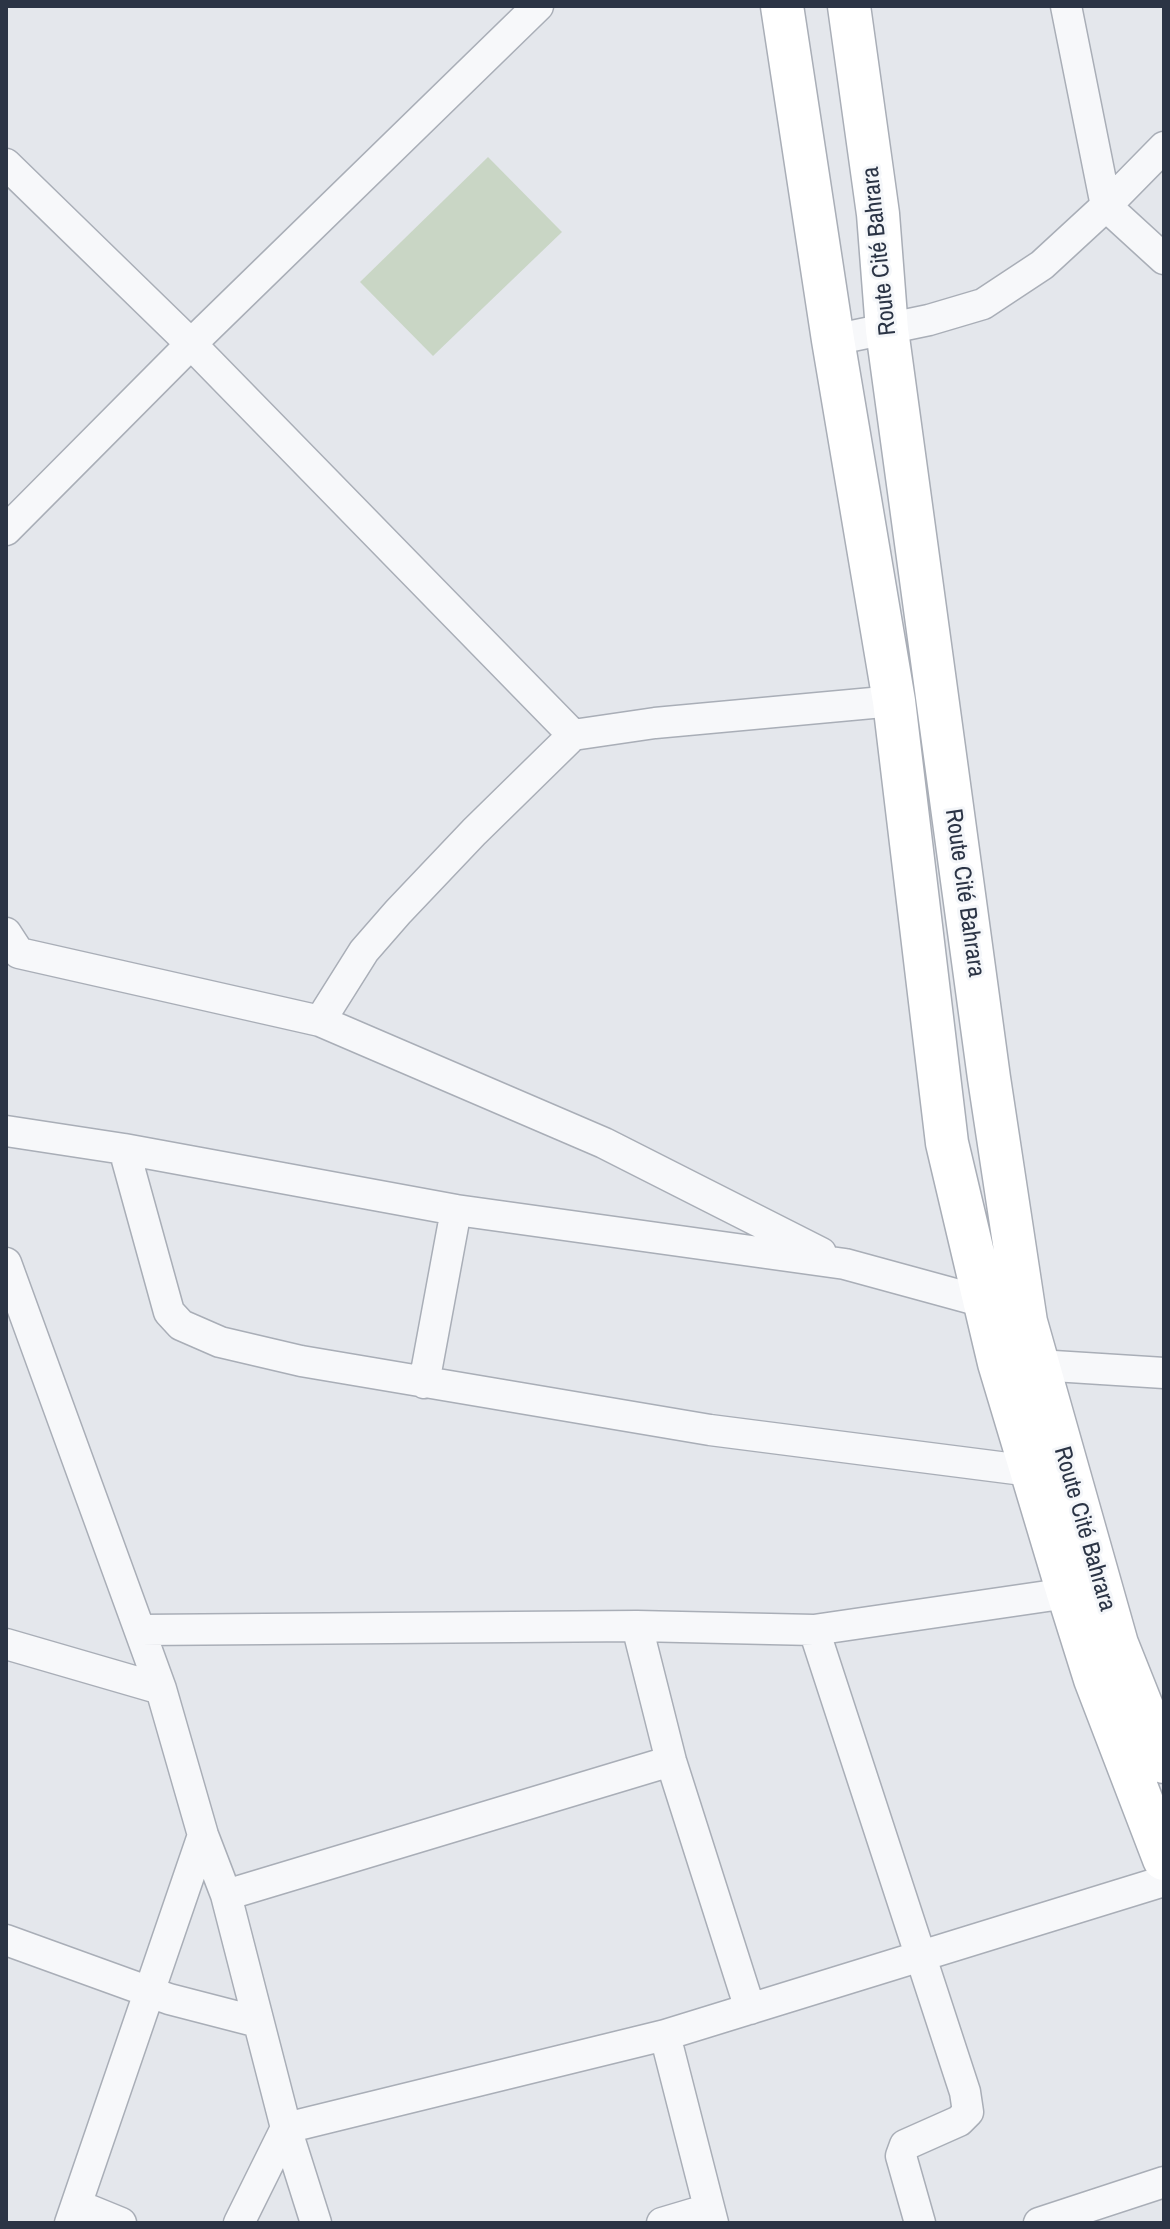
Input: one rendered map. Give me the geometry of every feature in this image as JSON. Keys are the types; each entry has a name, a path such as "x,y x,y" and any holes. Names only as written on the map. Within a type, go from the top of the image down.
{"main road":[{"path":"782,6 833,340 894,701 947,1143 1004,1300 999,1363 1031,1471 1095,1679 1164,1859"},
{"name":"Route Cité Bahrara","path":"849,6 878,214 887,330 989,1078 1004,1300 1038,1365 1117,1644 1164,1762"}],"street":[{"path":"6,530 191,344 538,6"},
{"path":"1066,6 1106,206 1164,259"},
{"path":"833,340 887,330 983,304 1042,265 1164,147"},
{"path":"6,164 191,344 573,735"},
{"path":"320,1021 364,951 398,912 573,735 655,723 894,701"},
{"path":"10,946 320,1021 604,1143 845,1264"},
{"path":"6,1131 124,1149 456,1210 845,1264 1004,1300"},
{"path":"124,1149 169,1312 181,1325 220,1342 301,1361 710,1430 1031,1471"},
{"path":"424,1383 456,1210"},
{"path":"6,1263 161,1689 203,1835 226,1895 286,2128 316,2223"},
{"path":"1038,1365 1164,1373"},
{"path":"141,1630 637,1626 814,1630 1068,1593"},
{"path":"637,1626 671,1761 750,2009"},
{"path":"814,1630 965,2092 968,2112 959,2121 905,2145 901,2156 920,2223"},
{"path":"6,1644 161,1689"},
{"path":"226,1895 671,1761"},
{"path":"121,2223 73,2214 203,1835"},
{"path":"239,2223 286,2128 665,2035 1164,1881"},
{"path":"6,1940 147,1992 258,2022"},
{"path":"662,2223 711,2216 665,2035"},
{"path":"1039,2223 1164,2182"}],"green space":[{"path":"488,157 562,232 433,356 360,282"}]}
